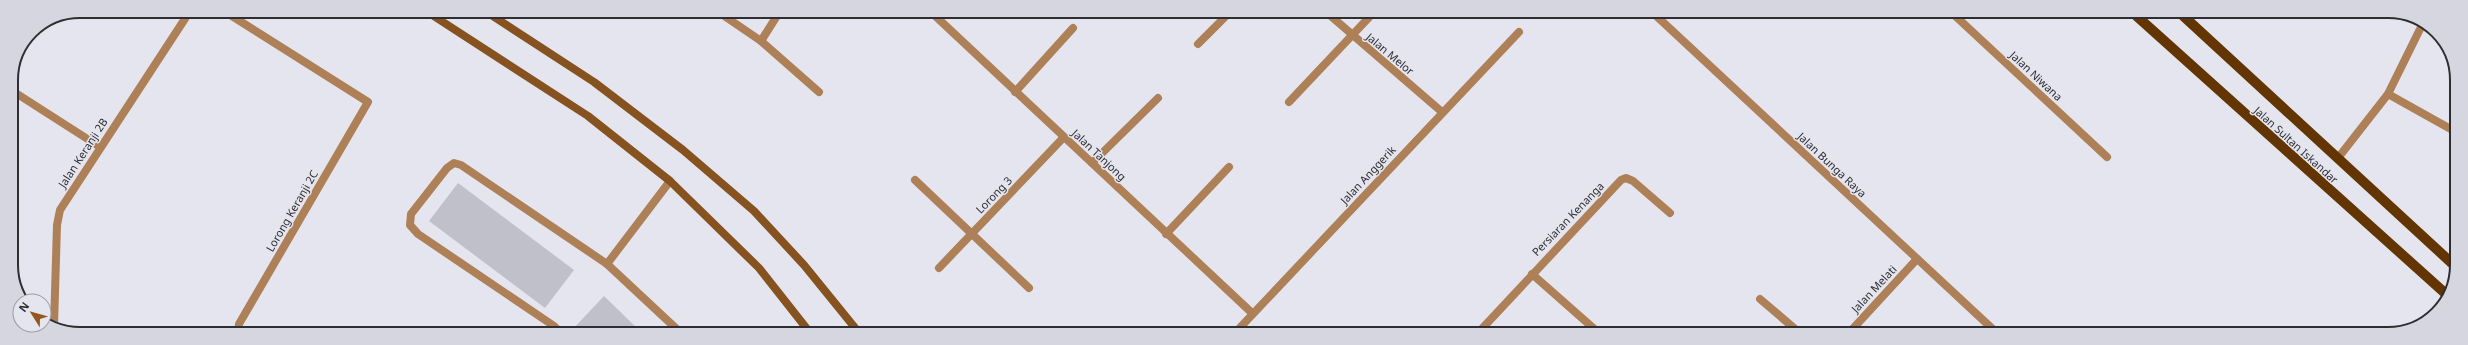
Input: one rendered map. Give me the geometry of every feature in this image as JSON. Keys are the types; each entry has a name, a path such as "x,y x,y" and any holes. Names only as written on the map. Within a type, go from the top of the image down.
{"main road":[{"path":"437,18 588,116 670,181 759,268 805,327"},
{"path":"496,18 594,82 701,165 754,211 804,265 854,327"},
{"name":"Jalan Sultan Iskandar","path":"2138,18 2444,292"},
{"name":"Jalan Sultan Iskandar","path":"2186,18 2450,261"}],"street":[{"name":"Jalan Keranji 2B","path":"54,322 57,225 60,210 100,146 185,18"},
{"name":"Lorong Keranji 2C","path":"235,18 368,102 239,324 239,327"},
{"path":"727,18 761,41 819,92"},
{"path":"761,41 776,18"},
{"name":"Jalan Tanjong","path":"937,18 1252,313"},
{"path":"1198,44 1224,18"},
{"name":"Jalan Melor","path":"1333,18 1442,112"},
{"path":"1289,102 1368,18"},
{"name":"Jalan Bunga Raya","path":"1659,18 1990,327"},
{"name":"Jalan Niwana","path":"1956,18 2106,157"},
{"path":"2338,158 2388,94 2421,27"},
{"path":"1015,92 1073,28"},
{"name":"Jalan Anggerik","path":"1240,327 1519,32"},
{"path":"18,94 100,146"},
{"path":"2388,94 2450,129"},
{"path":"1092,164 1158,98"},
{"name":"Lorong 3","path":"939,268 1064,137"},
{"path":"555,327 418,234 410,225 411,214 447,168 454,163 461,165 608,264 675,327"},
{"path":"1166,234 1229,167"},
{"name":"Persiaran Kenanga","path":"1483,327 1621,180 1626,178 1633,181 1670,213"},
{"path":"915,180 1028,288"},
{"path":"608,264 670,181"},
{"name":"Jalan Melati","path":"1854,327 1917,259"},
{"name":"Persiaran Kenanga","path":"1532,274 1592,327"},
{"path":"1760,299 1793,327"}],"building":[{"path":"458,183 574,270 545,308 429,221"},
{"path":"604,296 636,327 575,327"}]}
